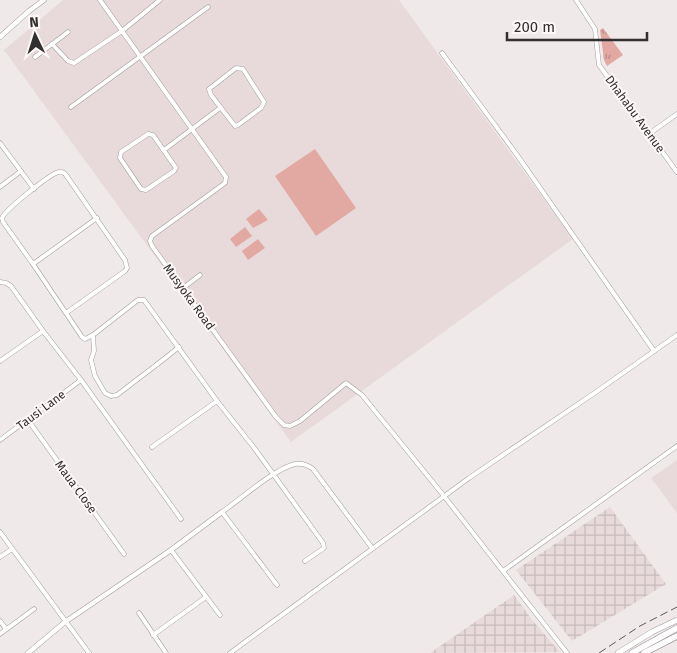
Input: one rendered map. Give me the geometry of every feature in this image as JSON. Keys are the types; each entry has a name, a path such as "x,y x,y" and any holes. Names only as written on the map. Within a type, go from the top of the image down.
{"main road":[{"path":"618,653 675,620"},
{"path":"632,653 677,628"},
{"path":"644,653 677,636"}],"street":[{"path":"0,37 44,0"},
{"name":"Musyoka Road","path":"100,0 226,177 222,185 152,236 150,241 152,246 276,417 284,424 290,426 300,421 346,383 362,395 444,496"},
{"path":"52,44 68,61 74,63 122,31 160,0"},
{"name":"Dhahabu Avenue","path":"576,0 595,29 599,64 677,172"},
{"path":"71,107 208,7"},
{"path":"35,57 68,32"},
{"path":"442,53 518,155 654,351"},
{"path":"236,68 242,68 263,99 264,105 235,126 220,108 209,89 236,68"},
{"path":"164,150 220,108"},
{"path":"649,134 677,114"},
{"path":"148,134 152,135 164,150 175,166 175,170 149,189 143,190 120,158 121,152 148,134"},
{"path":"0,143 34,189"},
{"path":"0,186 21,170"},
{"path":"66,313 125,272 127,268 125,260 63,172 55,174 7,211 1,217 3,222 82,337 85,339 93,335 134,302 144,300 216,401 273,475 324,546 305,561"},
{"path":"33,264 97,218"},
{"path":"182,289 200,275"},
{"path":"0,282 11,286 180,519"},
{"path":"0,361 43,331"},
{"path":"93,335 94,351 91,360 94,376 105,393 111,396 117,395 179,347"},
{"path":"230,653 444,496 677,335"},
{"name":"Tausi Lane","path":"0,440 81,380"},
{"path":"152,447 216,401"},
{"name":"Maua Close","path":"28,420 124,554"},
{"path":"503,571 677,446"},
{"path":"28,653 65,622 171,550 273,475 297,464 313,469 372,548"},
{"path":"444,496 567,653"},
{"path":"222,512 277,585"},
{"path":"0,532 65,622 70,625 88,653"},
{"path":"0,557 12,548"},
{"path":"171,550 220,615"},
{"path":"153,635 206,597"},
{"path":"0,634 34,609"},
{"path":"139,613 166,653"},
{"path":"0,621 6,629"}],"shaded area":[{"path":"63,0 399,0 573,239 291,442 4,50"},
{"path":"677,460 677,513 651,478"},
{"path":"610,507 666,584 572,641 516,570"},
{"path":"514,595 533,621 560,652 430,653"}],"green space":[{"path":"603,28 623,55 607,66 604,60 600,30"},
{"path":"315,149 356,208 316,236 275,176"},
{"path":"259,209 268,220 253,228 246,219"},
{"path":"245,227 252,236 236,247 230,239"},
{"path":"258,239 265,248 248,260 242,251"}],"railway":[{"path":"599,653 640,626 677,607"}]}
